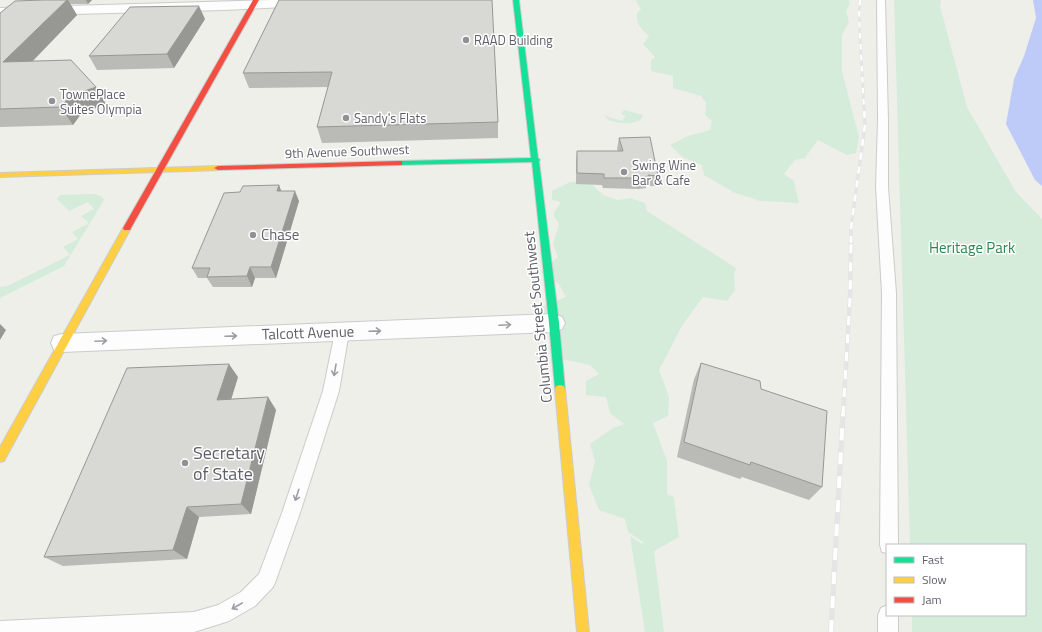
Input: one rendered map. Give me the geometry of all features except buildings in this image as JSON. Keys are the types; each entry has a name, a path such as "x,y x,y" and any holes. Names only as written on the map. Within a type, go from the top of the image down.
{"street":[{"name":"Columbia Street Southwest","path":"516,0 554,322 583,632"},
{"path":"0,457 62,343 255,2"},
{"path":"0,12 255,2 322,2"},
{"name":"9th Avenue Southwest","path":"0,176 403,162 536,160"},
{"name":"Talcott Avenue","path":"62,343 554,322"}],"lane":[{"path":"881,0 883,120 882,187 889,293 889,544"},
{"path":"0,631 194,622 222,614 248,599 266,580 291,513 332,391 342,332"},
{"path":"888,616 888,632"}],"green space":[{"path":"849,0 850,3 846,11 849,22 842,35 842,71 859,137 856,153 847,155 818,140 805,158 795,160 784,174 794,181 799,203 760,201 733,192 704,175 702,165 682,157 670,145 688,136 710,130 712,121 705,115 706,103 701,96 673,88 673,76 651,71 651,60 655,57 643,44 649,36 641,29 638,23 637,13 641,9 636,1"},
{"name":"Heritage Park","path":"894,0 941,0 940,6 967,107 1016,192 1042,219 1042,632 912,632 912,616 1026,616 1026,544 910,544"},
{"path":"624,110 643,115 641,120 632,123 621,123 611,121 603,115 622,121 626,116 621,114"},
{"path":"588,181 603,195 618,200 630,198 645,203 647,211 736,268 734,275 735,290 727,301 703,297 683,324 659,370 669,397 668,416 653,423 667,461 667,494 674,497 679,537 654,551 664,632 645,632 630,536 642,544 643,542 628,532 625,519 599,510 589,485 595,461 590,444 613,428 624,424 610,413 606,397 586,395 586,381 599,374 590,365 562,359 542,306 566,297 559,284 541,272 558,257 553,244 559,224 553,214 561,202 552,200 552,191 570,182"},
{"path":"94,194 101,196 104,200 64,266 0,298 0,287 7,286 70,255 63,247 78,239 72,232 89,223 81,216 94,209 88,202 69,211 57,199 60,195"}],"water":[{"path":"1033,0 1042,0 1042,186 1035,180 1006,124 1014,79 1024,56 1036,18"}],"railway":[{"path":"860,0 859,17 864,108"},
{"path":"851,242 851,228 865,125 864,107"},
{"path":"843,415 850,298 851,242"},
{"path":"831,632 843,414"}],"traffic: fast":[{"path":"516,0 554,323 560,389"},
{"path":"399,163 536,160"}],"traffic: slow":[{"path":"0,175 218,168"},
{"path":"0,457 127,228"},
{"path":"560,389 583,632"}],"traffic: jam":[{"path":"127,228 256,0"},
{"path":"218,168 399,163"}],"place":[{"name":"RAAD Building","path":"466,40"},
{"name":"TownePlace Suites Olympia","path":"52,101"},
{"name":"Sandy's Flats","path":"346,118"},
{"name":"Swing Wine Bar & Cafe","path":"624,172"},
{"name":"Chase","path":"253,235"},
{"name":"Secretary of State","path":"185,463"}]}
